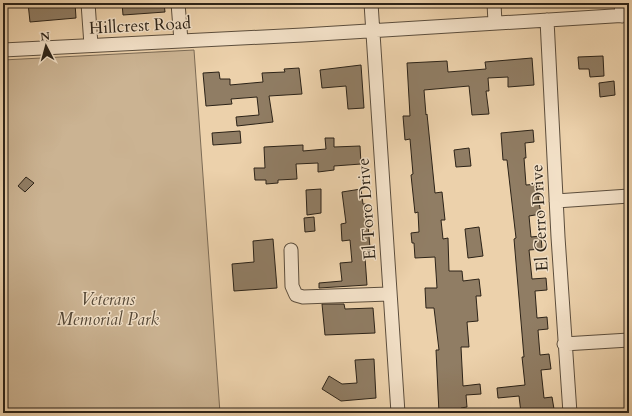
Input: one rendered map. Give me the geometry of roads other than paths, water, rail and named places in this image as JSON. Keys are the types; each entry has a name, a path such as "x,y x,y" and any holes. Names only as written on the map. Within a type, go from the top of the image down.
{"street":[{"path":"88,3 91,45"},
{"path":"178,3 181,41"},
{"name":"El Toro Drive","path":"371,3 398,413"},
{"path":"494,3 495,23"},
{"name":"Hillcrest Road","path":"3,50 372,31 547,20 624,11"},
{"name":"El Cerro Drive","path":"547,20 564,344 570,413"},
{"path":"556,201 629,196"},
{"path":"291,250 292,286 296,295 303,297 390,294"},
{"path":"564,344 629,340"}],"park label":[{"name":"Veterans Memorial Park","path":"108,309"}]}
